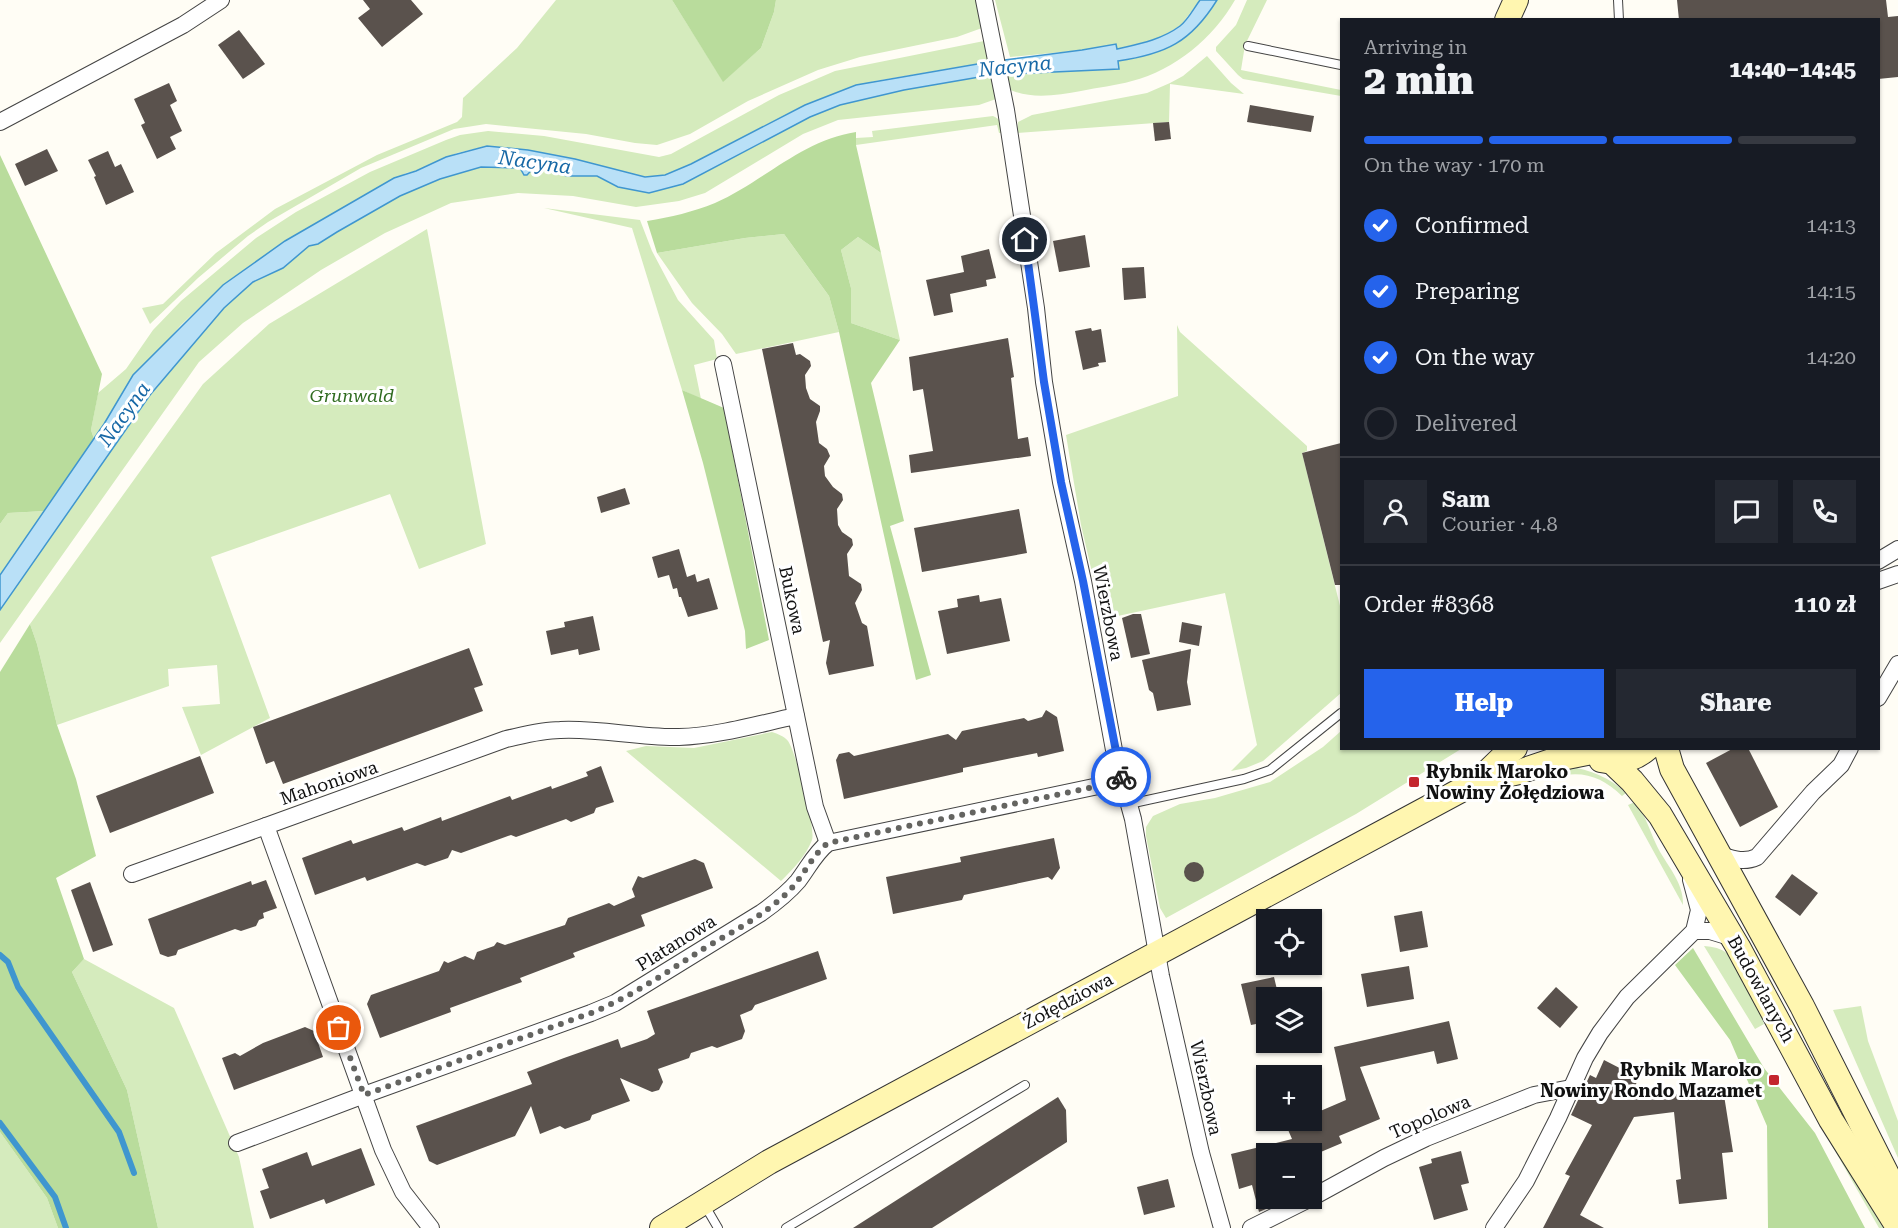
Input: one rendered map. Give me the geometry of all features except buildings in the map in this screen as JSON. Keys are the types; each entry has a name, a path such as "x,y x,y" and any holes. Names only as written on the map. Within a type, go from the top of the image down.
{"street":[{"path":"0,122 183,26 221,0"},
{"name":"Wierzbowa","path":"984,0 1002,90 1036,308 1044,382 1061,482 1083,581 1114,750 1133,819 1156,953 1201,1153 1222,1228"},
{"path":"1509,18 1516,0"},
{"name":"Bukowa","path":"723,364 815,807 828,843"},
{"path":"1880,560 1898,549"},
{"path":"1880,580 1898,574"},
{"path":"1880,695 1898,664"},
{"name":"Mahoniowa","path":"430,1228 403,1192 395,1177 266,826 506,740 533,733 560,729 680,737 796,716"},
{"name":"Żołędziowa","path":"1478,781 1512,750"},
{"path":"1584,751 1598,759 1611,761 1630,759 1645,750"},
{"name":"Budowlanych","path":"1667,750 1672,769 1802,1006 1898,1196"},
{"path":"1720,855 1736,860 1757,857 1821,784 1841,765 1849,750"},
{"name":"Żołędziowa","path":"662,1228 769,1162 1478,781 1519,772 1584,751"},
{"name":"Budowlanych","path":"1611,761 1648,799 1685,855 1733,938 1831,1120 1898,1227"},
{"path":"828,843 1122,781"},
{"path":"132,874 266,826"},
{"name":"Platanowa","path":"237,1143 591,1013 623,999 777,902 789,891 828,843"},
{"path":"1494,1228 1526,1181 1585,1058 1613,1014 1665,957 1694,932 1698,906 1685,855"},
{"path":"1694,932 1710,931 1733,938"},
{"name":"Topolowa","path":"1322,1192 1391,1154 1426,1138 1534,1095 1571,1088"},
{"name":"Topolowa","path":"1251,1228 1289,1209"}],"lane":[{"path":"1618,0 1619,18"},
{"path":"1248,46 1340,65"},
{"path":"1129,804 1244,779 1270,770 1340,714"},
{"path":"786,1228 1025,1085"},
{"path":"702,1202 718,1228"}],"green space":[{"path":"556,0 672,0 723,81 761,48 776,0 977,0 982,28 957,37 860,57 818,70 748,101 690,134 657,145 586,134 486,124 454,129 361,168 268,222 198,278 150,324 142,308 163,304 216,253 275,209 377,155 457,122 462,117 463,98 517,48"},
{"path":"672,0 776,0 761,48 723,82"},
{"path":"995,0 1200,0 1181,25 1160,38 1117,49 1116,44 1083,50 1010,57"},
{"path":"1217,0 1235,0 1216,27 1191,51 1178,61 1148,76 1119,84 1054,95 1026,95 1008,89 1008,74 1119,68 1118,61 1164,50 1187,36"},
{"path":"1247,0 1267,0 1245,45 1241,70 1340,90 1340,96 1243,79 1216,51 1216,47 1236,25"},
{"path":"984,41 989,62 875,81 835,93 805,105 665,175 645,177 575,159 528,150 487,146 457,153 406,173 285,241 223,285 181,325 156,354 94,439 91,430 98,393 126,369 153,330 181,301 256,238 296,212 370,172 460,135 488,131 544,136 659,157 671,154 779,95 835,71"},
{"path":"1207,56 1244,94 1170,84 1169,122 1017,133 1018,122 1032,115 1147,93 1183,76"},
{"path":"991,75 996,99 979,105 838,120 803,134 705,193 679,201 636,207 573,196 518,193 451,203 385,233 321,270 243,323 199,362 0,643 0,610 150,395 224,308 253,282 283,268 309,246 318,244 400,196 440,179 481,167 520,168 527,175 538,163 554,167 557,173 567,176 597,176 618,187 649,193 840,105 904,90"},
{"path":"993,116 1000,121 1002,133 999,133 997,125 856,145 856,138 873,137 872,131"},
{"path":"856,132 856,145 881,253 858,237 841,250 851,288 851,323 900,340 871,383 904,521 890,526 931,675 916,680 829,296 784,234 745,238 657,253 647,221 682,214 715,203 800,152 836,136"},
{"path":"0,155 102,374 91,430 94,439 45,511 8,513 0,524"},
{"path":"544,208 640,220 652,251 678,300 714,340 717,359 694,365 701,399 682,390 632,228"},
{"name":"Grunwald","path":"427,229 486,544 419,569 390,494 211,557 270,718 201,755 182,707 220,704 217,665 168,669 169,686 57,725 30,624 203,384 269,324"},
{"path":"784,234 829,296 839,332 736,354 722,334 692,303 657,253 745,238"},
{"path":"858,237 881,253 900,340 851,323 851,288 841,250"},
{"path":"1177,325 1180,332 1307,446 1307,451 1302,453 1340,606 1340,694 1263,761 1231,771 1257,745 1225,593 1099,620 1100,607 1081,525 1066,435 1178,396"},
{"path":"682,390 724,408 769,640 746,649 745,631 703,463"},
{"path":"45,511 0,575 0,524 8,513"},
{"path":"30,624 57,725 76,779 96,856 56,878 84,959 72,972 127,1090 158,1228 58,1228 47,1198 0,1132 0,672"},
{"path":"772,732 788,741 796,759 812,833 812,840 806,851 781,881 626,751 646,746 694,748"},
{"path":"1340,732 1340,750 1459,750 1356,814 1166,918 1160,908 1146,836 1146,827 1153,816 1180,804 1215,798 1270,782 1323,747"},
{"path":"1569,767 1599,775 1626,793 1622,796 1607,783 1581,774 1553,778 1551,770"},
{"path":"1635,802 1677,880 1683,905 1628,805"},
{"path":"1704,946 1718,948 1729,954 1737,963 1750,986 1764,1024 1755,1029"},
{"path":"1693,948 1764,1068 1815,1133 1865,1228 1768,1228 1767,1126 1730,1040 1675,965"},
{"path":"84,959 174,1008 239,1157 254,1228 158,1228 127,1090 72,972"},
{"path":"1861,1006 1868,1041 1898,1121 1898,1158 1833,1010"},
{"path":"1817,1111 1831,1130 1884,1228 1879,1228 1814,1114"},
{"path":"0,1132 47,1198 58,1228 0,1228"}],"water":[{"name":"Nacyna","path":"1200,0 1217,0 1187,36 1164,50 1118,61 1119,69 991,75 904,90 840,105 810,117 683,184 649,193 618,187 597,176 567,176 557,173 554,167 538,163 527,175 524,175 520,168 481,167 440,179 400,196 318,244 309,246 283,268 253,282 224,308 150,395 0,610 0,575 104,424 133,375 223,285 285,241 394,178 446,157 487,146 528,150 575,159 645,177 665,175 805,105 856,85 989,62 1116,44 1117,49 1158,38 1173,31 1188,17"}],"waterway":[{"path":"0,955 8,962 18,987 119,1132 134,1173"},
{"path":"0,1123 55,1197 66,1228"}],"way so far":[{"path":"339,1028 364,1095 615,1003 777,902 789,891 814,857 828,843 1122,781 1121,777"}],"place":[{"name":"Rybnik Maroko Nowiny Żołędziowa","path":"1414,782"},
{"name":"Rybnik Maroko Nowiny Rondo Mazamet","path":"1774,1080"}],"route":[{"path":"1025,240 1036,308 1044,382 1061,482 1083,581 1121,777"}]}
